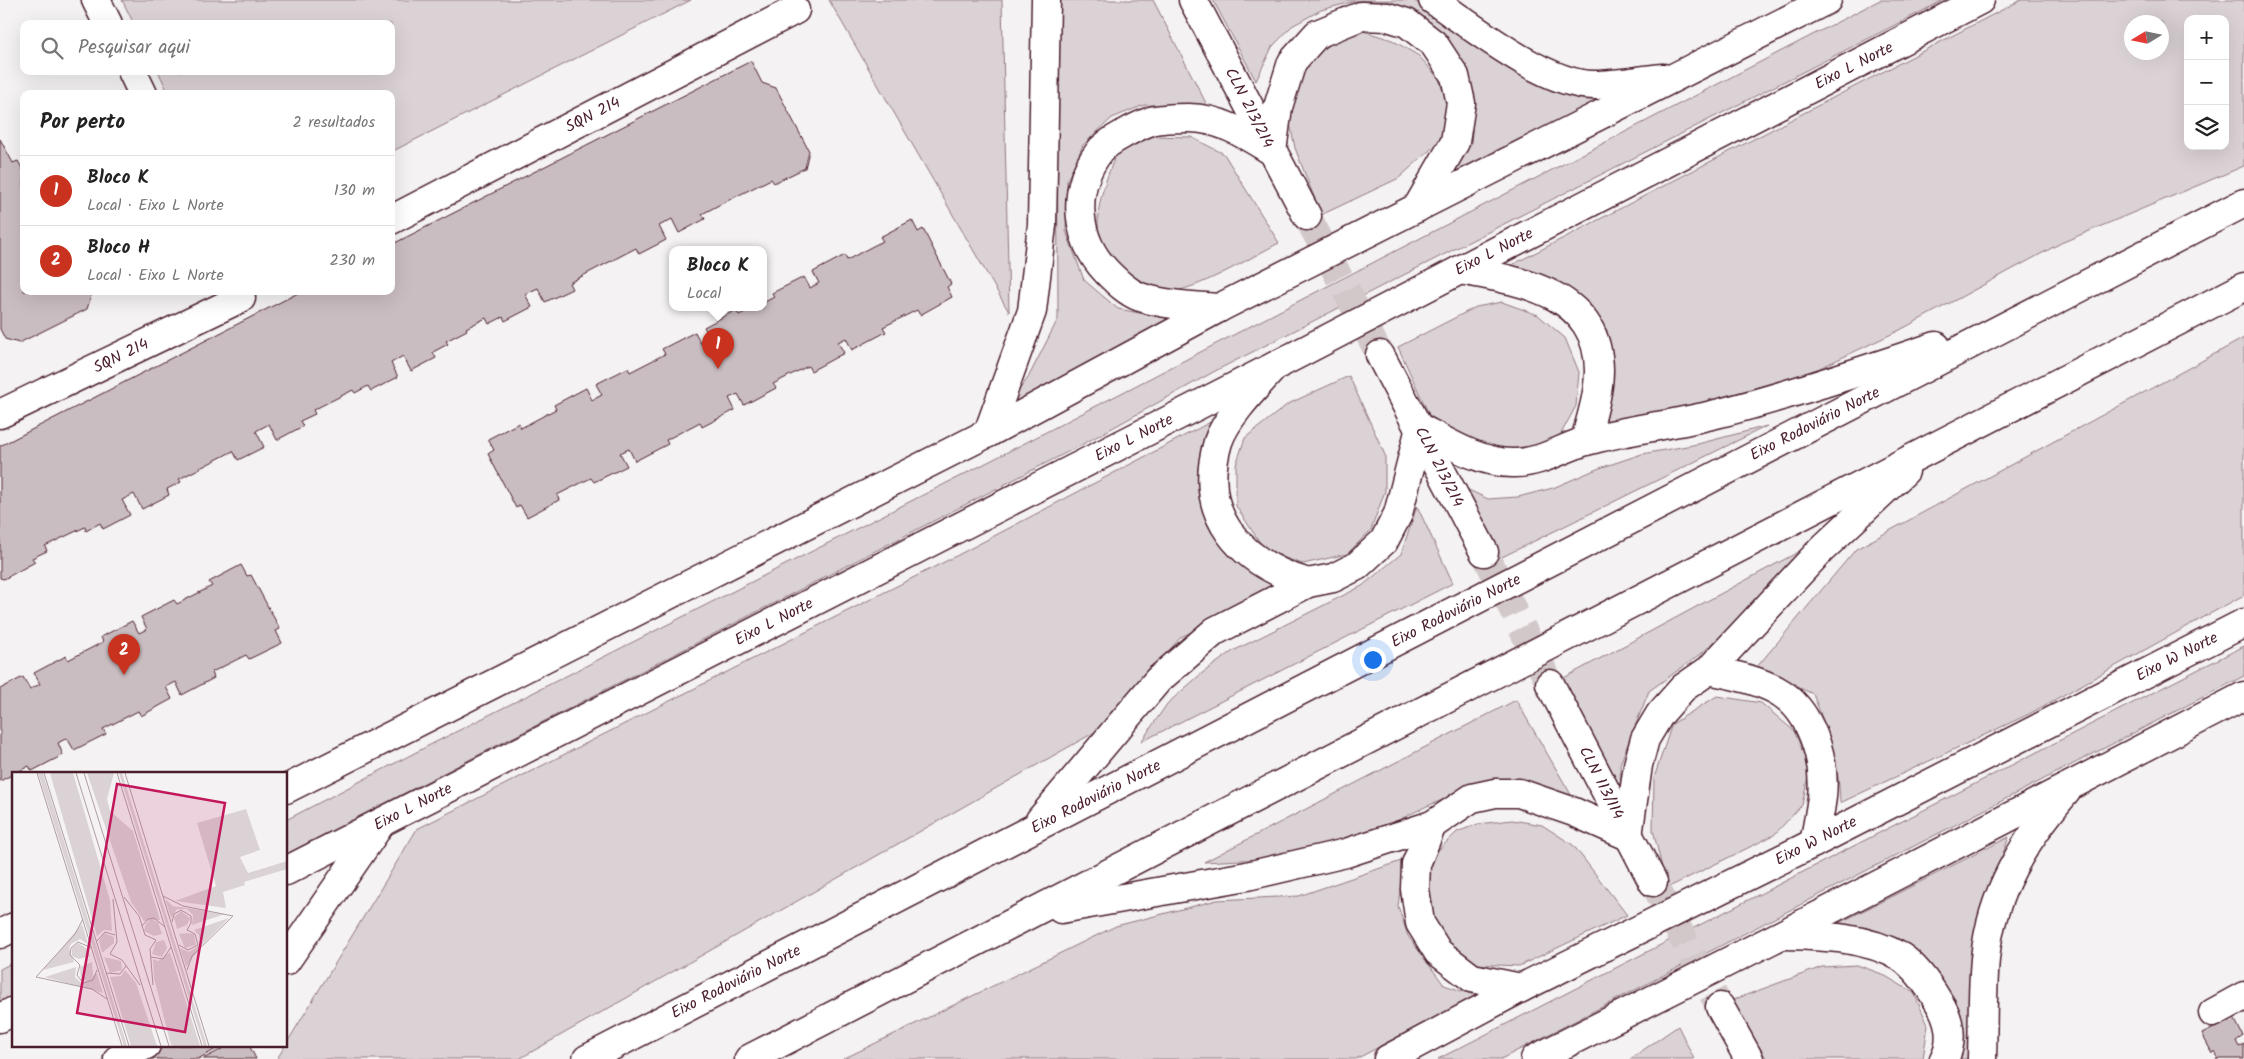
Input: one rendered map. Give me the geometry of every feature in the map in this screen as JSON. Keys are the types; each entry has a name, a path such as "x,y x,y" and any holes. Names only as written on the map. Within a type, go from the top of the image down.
{"main road":[{"path":"96,0 106,20"},
{"path":"988,433 1032,311 1042,225 1046,0"},
{"name":"CLN 213/214","path":"1194,0 1307,216"},
{"path":"1433,0 1510,52 1554,76 1593,85 1679,76"},
{"path":"288,788 988,433 1219,308 1827,0"},
{"name":"Eixo L Norte","path":"288,871 1275,366 1980,0"},
{"name":"SQN 214","path":"395,218 795,10"},
{"path":"1219,308 1173,304 1139,297 1120,285 1099,264 1087,243 1080,219 1084,178 1100,150 1124,134 1152,121 1190,118 1234,128 1272,151 1278,107 1292,62 1317,34 1361,16 1388,17 1407,23 1434,44 1455,76 1461,103 1454,142 1417,208"},
{"path":"134,75 141,90"},
{"name":"Eixo Rodoviário Norte","path":"587,1059 2244,203"},
{"path":"1460,270 1507,279 1546,291 1576,312 1587,325 1595,338 1599,370 1594,406 1586,441"},
{"path":"749,1059 2244,287"},
{"name":"SQN 214","path":"0,414 240,295"},
{"path":"1033,829 1158,680 1215,631 1308,583 1333,578 1357,566 1384,541 1398,514 1420,428 1456,447 1490,460 1514,464 1542,459 1586,441 1714,415 1797,393 2018,319"},
{"name":"CLN 213/214","path":"1380,355 1484,552"},
{"path":"1275,366 1237,409 1218,440 1212,477 1218,512 1234,541 1257,562 1281,575 1308,583"},
{"path":"1033,914 1274,870 1346,854 1432,825 1472,798 1495,793 1519,793 1574,812 1628,836 1638,765 1645,739 1660,714 1683,688 1710,670 1822,550 1928,449"},
{"name":"Eixo W Norte","path":"1388,1059 1521,988 1814,843 2244,622"},
{"path":"1710,670 1746,678 1777,690 1802,712 1812,733 1821,766 1822,796 1814,843"},
{"name":"CLN 113/114","path":"1550,684 1653,882"},
{"path":"1535,1059 1781,935 2074,782 2244,696"},
{"path":"1982,1059 1985,958 1994,914 2010,870 2036,828 2074,782"},
{"path":"288,958 381,823"},
{"path":"1432,825 1416,864 1415,889 1420,923 1438,952 1472,978 1521,988"},
{"path":"0,934 12,928"},
{"path":"1781,935 1835,936 1873,946 1902,958 1926,982 1943,1007 1950,1028 1949,1050 1944,1059"},
{"path":"2214,1013 2244,996"},
{"path":"1720,1007 1749,1059"},
{"path":"0,1018 12,1012"},
{"path":"1582,1059 1600,1026"},
{"path":"118,1059 144,1046"}],"shaded area":[{"path":"122,0 691,0 395,150 395,90 167,90 160,75 395,75 395,20 132,20"},
{"path":"829,0 1002,0 1009,312"},
{"path":"1057,0 1153,0 1208,107 1144,105 1112,118 1083,145 1067,181 1066,231 1084,280 1118,309 1177,320 1006,407 1028,378 1058,319"},
{"path":"1213,0 1413,0 1539,83 1626,92 1449,181 1471,144 1475,95 1458,55 1433,26 1391,2 1356,1 1321,10 1292,26 1272,47 1256,81"},
{"path":"1880,0 1944,0 1217,370 1085,443 288,853 288,819 992,460"},
{"path":"2021,0 2244,0 2244,166 2061,243 1900,330 1782,386 1697,409 1604,422 1610,373 1607,330 1574,297 1502,270"},
{"path":"1360,30 1392,40 1419,56 1439,79 1447,104 1442,139 1399,178 1321,215 1295,148 1288,114 1298,71 1320,49"},
{"path":"1153,136 1191,137 1224,154 1279,243 1206,281 1176,291 1159,292 1153,290 1137,283 1123,273 1111,259 1103,245 1098,217 1100,201 1116,154"},
{"path":"1502,302 1538,315 1565,338 1579,372 1576,406 1557,441 1520,454 1493,452 1432,421 1398,347 1476,307"},
{"path":"2244,338 2244,595 2029,714 1840,803 1835,760 1813,694 1756,668 1856,549"},
{"path":"1349,376 1385,455 1385,491 1371,530 1347,554 1303,564 1266,552 1236,506 1236,465 1245,438 1288,404"},
{"path":"1220,417 1206,503 1287,586 1181,637 1095,732 519,1059 277,1059 285,1046 288,1046 288,1041 417,829 958,555"},
{"path":"1767,426 1500,558 1460,486 1488,499 1518,497 1553,488 1597,469 1642,454 1698,444"},
{"path":"1417,506 1453,583 1141,742 1167,704 1201,674 1233,651 1362,586 1401,554"},
{"path":"1815,543 1775,586 1701,654 1649,691 1620,764 1621,798 1562,679"},
{"path":"2244,646 2244,676 1501,1059 1438,1059"},
{"path":"1717,696 1761,703 1794,731 1810,766 1802,805 1774,835 1667,888 1653,830 1654,778 1672,724"},
{"path":"1516,700 1577,805 1463,792 1427,806 1370,834 1278,858 1204,862"},
{"path":"1512,820 1542,825 1573,845 1627,915 1519,966 1474,964 1454,948 1438,932 1429,912 1426,887 1432,856 1457,832 1478,824"},
{"path":"2009,837 1978,922 1967,1059 1954,1059 1957,1017 1945,985 1908,951 1829,928"},
{"path":"1404,860 1398,906 1408,936 1444,985 1477,996 1356,1059 843,1059 1116,926 1217,900 1299,896"},
{"path":"12,963 12,996 0,1002 0,969"},
{"path":"1857,965 1882,974 1914,993 1928,1025 1923,1059 1767,1059 1730,1001 1822,967"},
{"path":"1678,1026 1694,1059 1630,1059"}],"building":[{"path":"751,61 762,83 776,88 809,151 805,168 774,183 771,179 717,206 702,214 705,219 679,233 672,219 659,226 666,240 639,254 636,248 569,283 572,289 545,302 538,288 525,294 532,307 505,321 503,317 489,324 486,318 466,328 467,330 446,341 448,344 433,352 436,358 411,371 403,356 391,363 398,377 371,391 368,386 355,393 353,390 313,410 315,414 300,421 303,426 277,440 269,424 256,431 264,447 238,460 233,451 179,479 181,482 167,489 169,495 142,509 134,494 122,500 130,515 103,529 100,523 86,531 85,527 45,546 47,551 32,558 35,562 4,579 0,578 0,446 294,295 395,295 395,243"},
{"path":"0,139 13,163 18,161 20,165 20,295 91,295 87,309 19,343 5,339 0,329"},
{"path":"912,220 918,232 923,229 951,284 947,287 952,297 920,315 917,310 883,327 886,332 852,350 846,338 838,342 844,353 811,371 808,366 773,384 776,388 744,405 738,394 729,398 735,410 702,427 700,422 666,440 668,444 635,461 629,449 620,453 627,466 594,482 591,478 557,495 559,500 527,517 520,505 516,508 488,454 494,450 488,439 519,423 521,428 556,409 554,405 586,388 592,400 602,395 596,384 628,368 630,372 665,354 662,349 695,332 701,344 711,339 704,327 734,311 737,311 739,315 747,311 767,311 767,301 774,297 772,293 804,277 810,288 819,283 813,272 845,255 847,260 883,241 880,237"},
{"path":"241,565 247,576 251,575 280,629 276,631 282,643 249,659 246,655 212,672 214,678 182,695 176,682 166,687 172,699 141,716 138,711 103,729 106,734 74,750 67,738 58,743 63,755 32,771 29,766 17,772 12,772 12,775 0,781 0,689 23,677 30,689 40,684 34,673 66,656 68,660 103,642 101,637 132,621 139,633 147,629 141,617 174,600 177,604 212,586 209,582"},
{"path":"2234,1018 2243,1036 2236,1041 2239,1047 2244,1044 2244,1059 2216,1059 2218,1058 2215,1051 2212,1053 2202,1034"},
{"path":"144,1046 220,1046 198,1059 129,1059"},
{"path":"220,1046 250,1046 256,1059 203,1059 222,1049"}],"tunnel":[{"path":"1307,216 1380,355"},
{"path":"1484,552 1550,684"},
{"path":"1653,882 1720,1007"}],"place":[{"name":"Bloco K","path":"718,369"},
{"name":"Bloco H","path":"124,675"}]}
